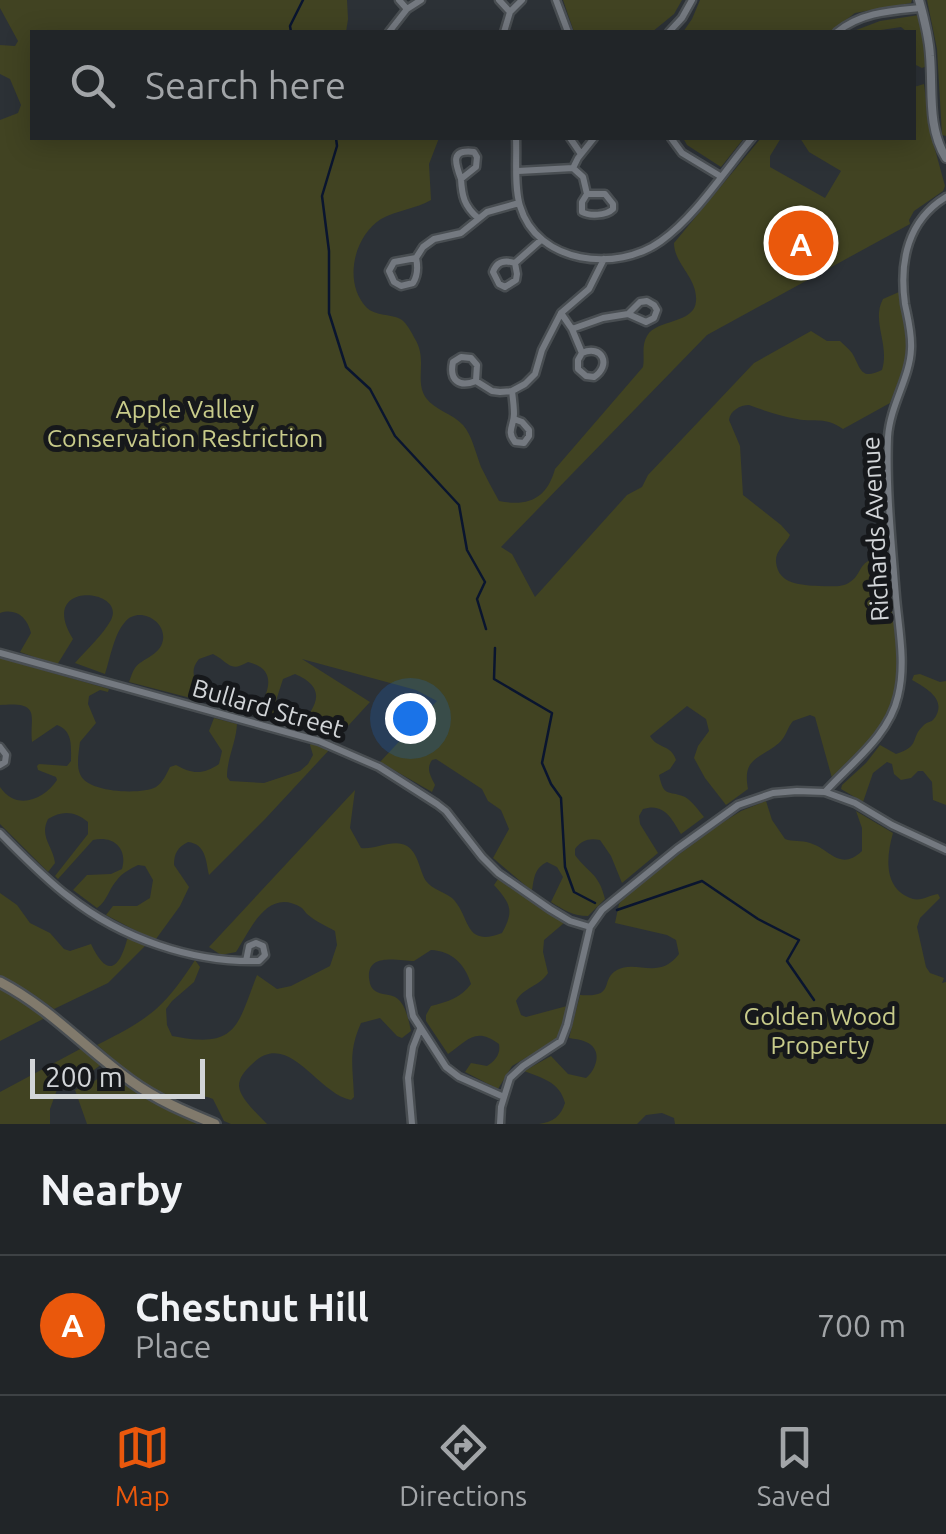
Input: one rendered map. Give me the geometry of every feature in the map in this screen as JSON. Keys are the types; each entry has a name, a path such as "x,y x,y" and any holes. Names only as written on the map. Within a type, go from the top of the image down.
{"main road":[{"path":"0,982 55,1018 131,1081 215,1124"}],"street":[{"path":"400,0 407,9"},
{"path":"391,30 407,9 421,0"},
{"path":"500,0 510,12"},
{"path":"505,30 510,12 522,0"},
{"path":"556,0 567,30"},
{"path":"670,30 692,0"},
{"path":"841,30 866,16 920,4 930,54 933,120 946,158"},
{"path":"516,140 519,203 524,218 540,240 568,255 604,258 643,251 660,242 750,140"},
{"path":"571,140 580,154"},
{"path":"573,168 592,140"},
{"path":"672,140 682,153 720,176"},
{"path":"461,179 476,168 474,152 458,154 455,164 461,179 461,196 478,218"},
{"path":"518,171 573,168 582,177 587,194 580,210 584,214 613,210 605,194 587,194"},
{"name":"Richards Avenue","path":"826,792 868,748 892,713 900,687 903,669 893,566 888,433 911,354 904,288 906,252 920,219 944,202"},
{"path":"416,258 391,265 394,282 401,286 413,283 418,252 431,241 461,233 487,212 519,203"},
{"path":"514,263 540,240"},
{"path":"476,381 492,390 512,391 535,374 561,313 590,289 604,258"},
{"path":"506,261 514,263 516,280 505,287 498,284 495,268 506,261"},
{"path":"561,313 582,353"},
{"path":"572,329 628,314"},
{"path":"596,351 602,356 602,372 586,376 578,369 582,353 596,351"},
{"path":"461,357 471,358 477,365 476,381 467,385 454,379 454,362 461,357"},
{"path":"512,391 514,420"},
{"name":"Bullard Street","path":"0,653 319,740 349,752 446,811 482,856 516,887 570,920 590,927"},
{"path":"0,747 6,756 0,765"},
{"path":"500,1124 504,1097 515,1072 561,1041 590,927 602,910 738,805 773,793 826,792 946,850"},
{"path":"0,833 66,896 113,926 180,951 246,961"},
{"path":"409,970 410,1006 420,1028 451,1072 504,1097"},
{"path":"412,1124 408,1078 420,1028"}],"green space":[{"name":"Apple Valley Conservation Restriction","path":"0,0 347,0 346,30 30,30 30,140 438,140 429,164 431,200 387,216 372,227 358,248 355,285 366,307 398,318 408,326 419,347 421,385 426,398 463,425 499,501 510,503 528,501 542,493 555,469 643,367 647,336 694,308 696,293 674,243 759,140 780,140 770,156 770,167 825,198 841,171 809,152 801,140 916,140 916,86 924,84 943,191 914,211 910,224 707,335 501,547 512,554 535,597 754,363 811,331 827,341 840,341 865,373 882,370 880,307 883,299 899,292 907,359 890,403 843,429 749,405 736,409 729,420 740,446 743,495 790,535 776,558 781,575 798,584 835,586 853,580 870,560 888,568 897,641 897,684 888,711 863,748 832,778 815,717 793,721 781,741 750,765 748,789 726,805 694,758 709,731 706,719 687,706 650,736 671,751 676,760 659,775 663,787 688,799 704,817 681,834 662,810 643,809 640,824 658,853 622,883 600,840 580,844 575,855 596,878 605,899 588,916 583,916 551,902 563,877 557,867 547,862 539,867 532,891 493,858 509,829 501,810 488,801 482,789 436,759 429,766 435,785 432,792 380,762 437,701 416,690 302,659 370,702 336,739 298,727 316,698 312,685 295,674 283,679 274,721 253,716 263,701 268,678 265,671 248,662 233,666 213,654 199,659 194,674 202,701 129,682 138,665 158,650 163,633 156,621 144,615 130,617 118,633 105,674 75,663 111,620 112,609 107,601 96,596 73,599 66,607 65,620 73,639 57,665 20,652 31,633 27,622 16,613 0,613 0,120 18,113 21,105 10,79 0,74 0,45 15,46 18,41 0,8"},
{"path":"563,0 682,0 674,14 654,30 573,30"},
{"path":"700,0 912,0 855,13 833,30 684,30"},
{"path":"927,0 946,0 946,136 942,135 937,49"},
{"path":"919,15 927,66 916,65 916,30 856,30 880,21"},
{"path":"684,140 742,140 721,167"},
{"path":"0,658 109,689 89,696 96,723 80,742 78,758 80,774 103,789 149,790 161,783 170,767 176,765 198,772 219,764 222,751 209,731 214,718 237,724 227,770 230,781 264,783 300,771 313,755 312,742 330,749 209,875 198,846 188,842 179,848 174,865 189,887 156,939 106,915 113,906 137,906 150,898 153,880 145,866 138,865 121,875 97,908 73,890 87,875 111,874 122,869 123,855 113,841 93,840 58,879 55,876 88,834 88,822 83,818 68,813 48,819 46,836 55,863 48,872 0,824 0,787 22,801 45,793 57,780 37,766 67,766 71,750 68,735 57,725 32,742 28,708 0,705"},
{"path":"920,674 946,681 946,805 933,800 932,782 923,771 901,780 887,762 873,773 863,802 841,789 842,785 880,745 896,754 904,751 936,716 936,699 912,680"},
{"path":"355,790 350,828 361,848 396,843 411,849 426,881 452,898 474,933 489,937 502,933 506,925 509,907 494,885 498,879 564,923 544,940 548,973 516,1001 521,1015 526,1017 567,1006 559,1036 512,1066 498,1089 465,1072 471,1063 487,1066 493,1062 499,1044 477,1036 448,1054 426,1015 431,1006 458,996 471,984 457,960 431,950 414,961 373,964 369,978 372,988 400,1001 411,1031 402,1038 380,1018 361,1023 353,1051 351,1100 277,1053 264,1055 251,1065 240,1080 240,1091 267,1124 231,1124 224,1121 213,1099 164,1095 97,1045 153,1012 195,960 200,967 194,982 166,1009 172,1036 210,1039 231,1030 257,975 277,989 330,966 337,945 335,931 290,903 279,903 261,914 236,952 221,955 209,947"},
{"name":"Golden Wood Property","path":"766,801 772,820 785,839 810,843 841,859 862,851 862,828 856,811 893,833 888,862 896,888 913,899 938,894 940,898 920,918 917,927 926,967 930,973 944,978 942,983 946,982 946,1124 675,1124 674,1118 662,1113 646,1115 637,1124 539,1124 556,1118 565,1103 555,1085 524,1071 551,1056 568,1074 586,1078 595,1064 595,1049 591,1045 569,1038 580,995 599,994 612,974 624,967 656,968 679,954 676,940 667,935 615,923 619,904 720,824"},
{"path":"0,893 64,949 70,951 91,944 108,966 113,966 121,956 128,936 146,945 108,983 54,1009 0,975"},
{"path":"0,989 19,999 45,1018 0,1041"},
{"path":"82,1048 102,1064 58,1087 50,1109 50,1124 0,1124 0,1092"},
{"path":"107,1069 151,1101 199,1124 87,1124 75,1090 96,1080"}],"waterway":[{"path":"291,30 303,0"},
{"path":"336,140 322,196 329,251 329,313 346,367 370,389 395,436 459,505 467,550 485,582 477,599 486,629"},
{"path":"495,648 494,679 552,713 542,763 561,798 565,867 574,892 595,903"},
{"path":"617,910 702,881 758,919 799,940 787,961 814,1000"}],"place":[{"name":"Chestnut Hill","path":"801,243"}]}
